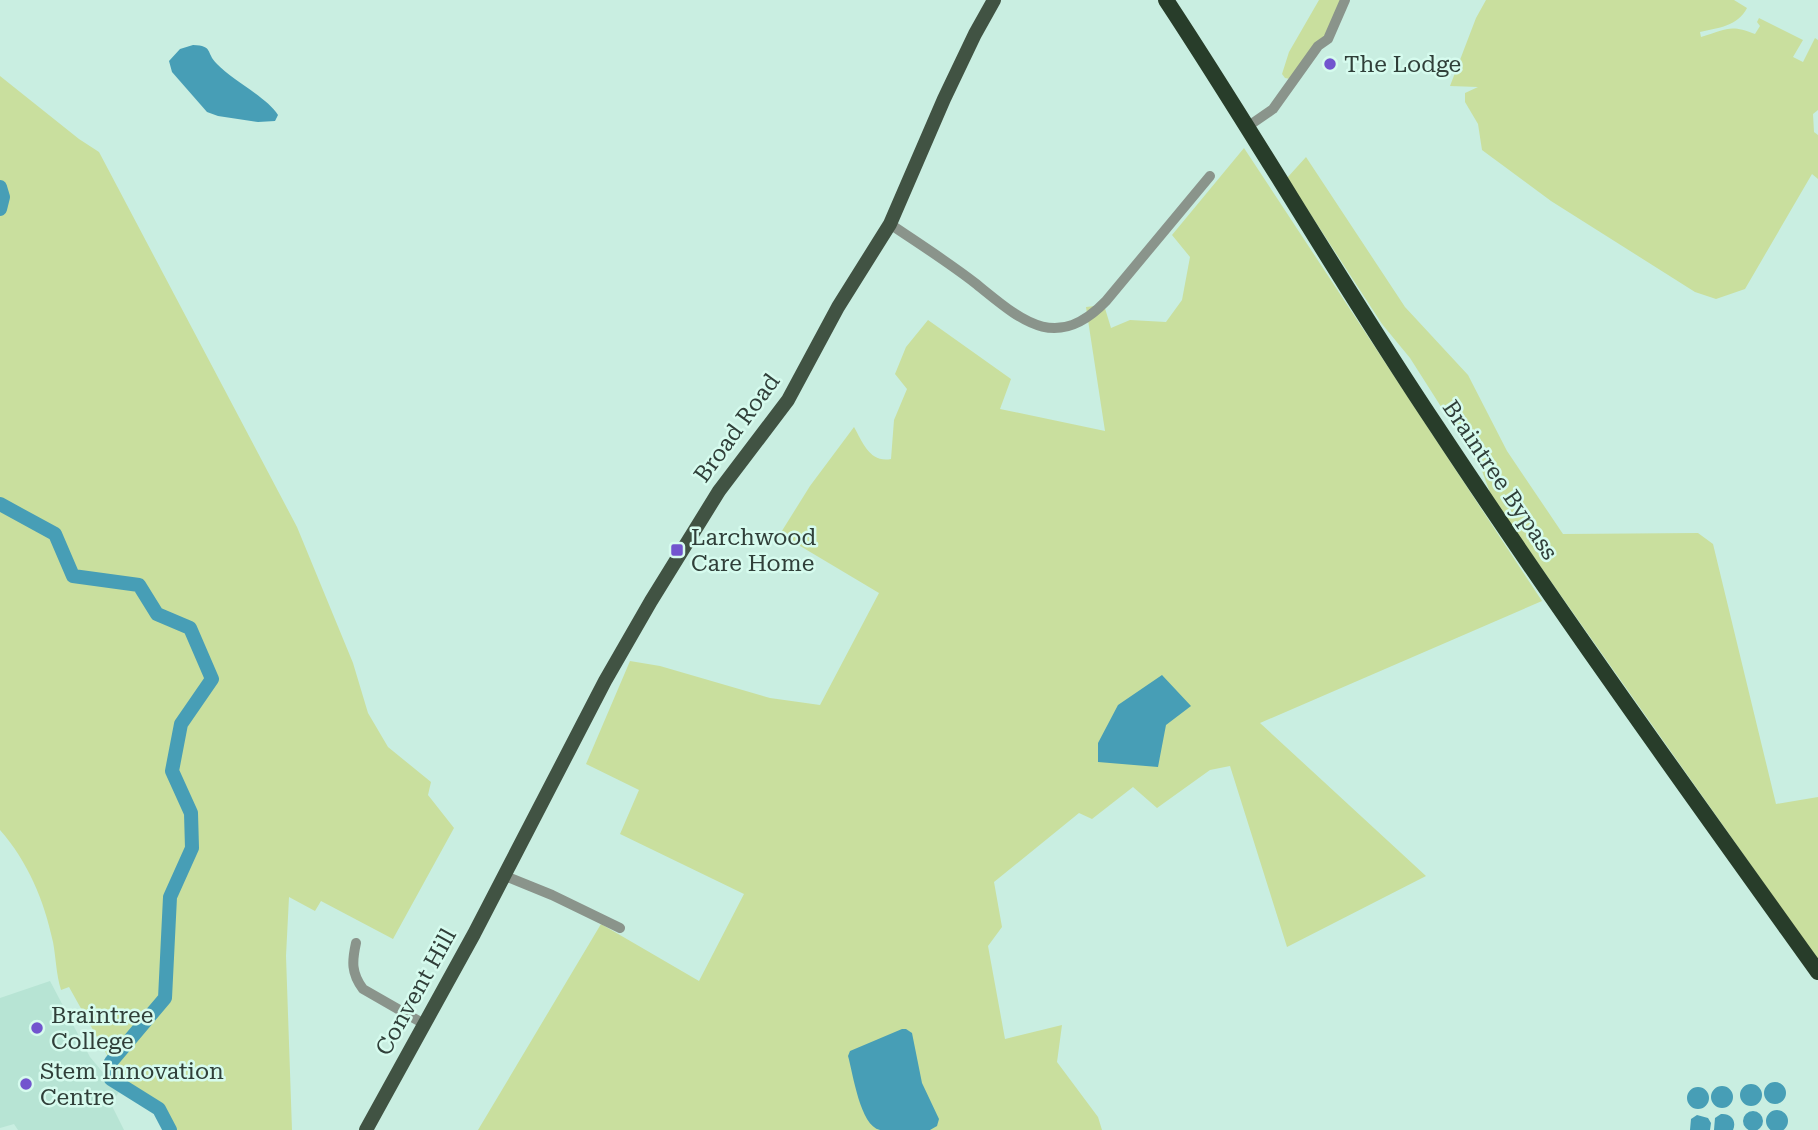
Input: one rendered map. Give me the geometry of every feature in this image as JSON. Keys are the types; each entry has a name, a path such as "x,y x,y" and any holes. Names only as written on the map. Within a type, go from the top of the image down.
{"highway":[{"name":"Braintree Bypass","path":"1166,0 1391,358 1503,526 1818,972"}],"main road":[{"name":"Broad Road","path":"505,876 605,681 651,601 719,491 788,400 845,295 890,224 944,99 994,0"},
{"name":"Convent Hill","path":"366,1130 505,876"}],"street":[{"path":"1247,127 1273,109 1318,46 1328,39 1345,0"},
{"path":"890,224 1028,323 1039,327 1071,325 1095,313 1210,176"},
{"path":"505,876 621,928"},
{"path":"356,943 352,965 357,981 363,989 425,1024"}],"shaded area":[{"name":"Braintree College","path":"50,981 90,1057 119,1092 111,1104 124,1130 18,1130 14,1124 0,1128 0,998"}],"green space":[{"path":"1319,0 1342,0 1323,39 1290,79 1285,78 1282,74 1289,52"},
{"path":"1486,0 1734,0 1747,8 1743,14 1727,25 1700,32 1701,37 1734,28 1755,34 1760,26 1757,22 1759,18 1803,40 1793,57 1803,62 1815,38 1818,40 1818,110 1813,114 1814,132 1818,135 1818,179 1812,174 1745,289 1716,299 1695,292 1551,201 1482,150 1478,124 1465,102 1465,93 1478,87 1450,86 1476,18"},
{"path":"0,76 99,152 297,527 353,663 368,713 388,747 431,782 428,795 454,828 393,939 321,901 315,911 289,897 286,956 292,1130 170,1130 159,1109 111,1079 111,1062 69,987 61,990 49,926 34,882 19,855 0,830"},
{"path":"1244,148 1542,601 1260,723 1426,876 1287,947 1230,766 1210,770 1157,808 1133,787 1092,819 1079,813 994,882 1002,927 988,946 1005,1039 1062,1025 1057,1062 1098,1117 1102,1130 478,1130 601,924 699,981 744,894 620,834 639,790 586,764 630,661 660,666 770,698 820,705 879,593 780,534 810,486 854,427 872,455 891,459 894,420 907,389 895,374 906,347 928,320 1011,379 1000,409 1105,431 1086,307 1104,305 1111,328 1130,320 1166,322 1182,300 1190,257 1172,235"},
{"path":"1306,157 1405,307 1468,375 1507,451 1563,534 1698,533 1713,544 1776,804 1818,797 1818,960 1492,498 1482,471 1410,358 1382,324 1287,178"}],"water":[{"path":"193,45 207,48 213,60 266,102 278,115 275,121 258,122 207,112 172,72 169,61 180,49"},
{"path":"1162,675 1191,706 1166,725 1158,767 1098,762 1098,743 1118,705"},
{"path":"902,1029 912,1033 922,1083 939,1119 937,1126 930,1130 880,1130 867,1119 858,1098 848,1056 850,1051"},
{"path":"1775,1082 1783,1085 1786,1093 1783,1101 1775,1104 1767,1101 1764,1093 1767,1085"},
{"path":"1751,1084 1759,1087 1762,1095 1759,1103 1751,1106 1743,1103 1740,1095 1743,1087"},
{"path":"1722,1086 1730,1089 1733,1097 1730,1105 1722,1108 1714,1105 1711,1097 1714,1089"},
{"path":"1698,1087 1706,1090 1709,1098 1706,1106 1698,1109 1690,1106 1687,1098 1690,1090"},
{"path":"1777,1110 1785,1113 1788,1121 1785,1129 1777,1132 1769,1129 1766,1121 1769,1113"},
{"path":"1749,1111 1757,1111 1763,1121 1757,1131 1749,1131 1743,1125 1743,1117"},
{"path":"1721,1114 1732,1118 1733,1130 1714,1130 1715,1118"},
{"path":"1697,1115 1708,1118 1711,1123 1710,1130 1690,1130 1691,1119"}],"waterway":[{"path":"0,187 3,197 0,209"},
{"path":"0,504 55,534 73,576 139,585 157,614 190,628 212,679 181,724 172,771 191,813 192,848 170,897 165,998 111,1062 111,1079 159,1109 170,1130"}],"place":[{"name":"The Lodge","path":"1330,64"},
{"name":"Larchwood Care Home","path":"677,550"},
{"name":"Braintree College","path":"37,1028"},
{"name":"Stem Innovation Centre","path":"26,1084"}]}
